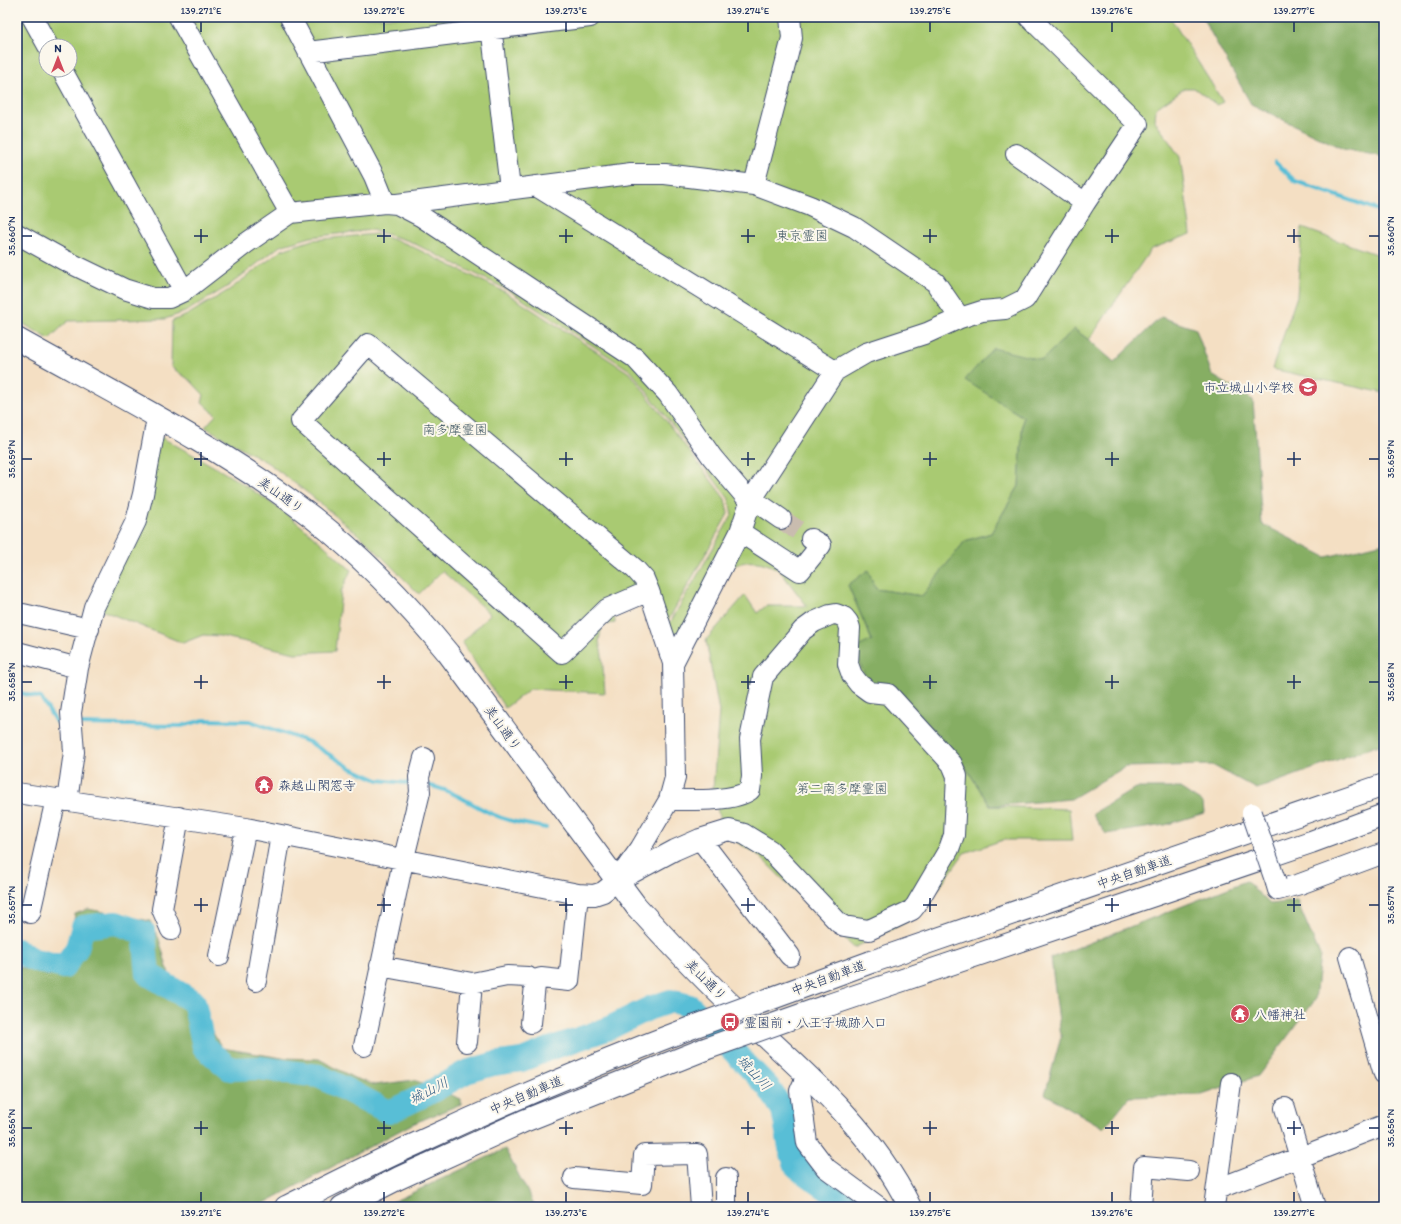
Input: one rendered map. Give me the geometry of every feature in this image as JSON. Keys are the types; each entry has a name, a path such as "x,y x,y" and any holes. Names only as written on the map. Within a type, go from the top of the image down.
{"main road":[{"name":"美山通り","path":"17,339 157,418 241,468 277,492 326,529 376,573 425,625 448,654 617,882 670,944 724,998 807,1075 870,1143 897,1183 910,1207"},
{"name":"中央自動車道","path":"286,1207 418,1142 514,1099 603,1062 694,1027 871,962 1384,785"},
{"name":"中央自動車道","path":"342,1207 399,1178 524,1121 705,1049 1310,842 1384,815"}],"street":[{"path":"32,17 44,38"},
{"path":"178,17 290,214"},
{"path":"290,17 374,176 391,203 422,217 635,358 668,394 712,457 751,500 781,519"},
{"path":"308,52 491,23 590,17"},
{"path":"754,185 792,38 790,17"},
{"path":"672,663 740,532 751,500 835,371 866,353 927,333 960,318 982,311 1005,309 1025,299 1138,124 1029,17"},
{"path":"491,23 510,189"},
{"path":"66,78 184,291"},
{"path":"1016,154 1085,204"},
{"path":"17,234 64,260 124,289 153,298 169,298 184,291 245,244 290,214 631,174 664,174 754,185 810,206 854,227 935,282 960,318"},
{"path":"536,186 835,371"},
{"path":"617,882 640,849 669,800 675,778 672,663 649,591 644,579 635,569 368,344 301,421 562,653 607,609 649,591"},
{"path":"30,913 74,752 72,723 78,668 91,622 136,521 157,418"},
{"path":"740,532 800,571 821,545 811,539"},
{"path":"23,614 91,622"},
{"path":"17,793 246,828 578,894 594,895 603,892 617,882 700,839 729,830 744,834 770,850 839,923 844,926 869,930 912,910 949,849 955,829 957,778 952,764 888,694 870,692 859,684 852,675 848,664 850,628 844,617 836,614 814,622 803,630 763,677 750,739 752,776 750,790 744,794 724,797 669,800"},
{"path":"17,652 78,668"},
{"path":"364,1046 424,758"},
{"path":"1250,810 1278,890 1300,884 1384,853"},
{"path":"171,930 162,909 179,817"},
{"path":"220,956 246,828"},
{"path":"256,981 281,835"},
{"path":"700,839 790,956"},
{"path":"531,981 540,978 569,981 578,894"},
{"path":"1350,957 1383,1069"},
{"path":"380,966 472,983 507,976 528,977 535,985 531,1023"},
{"path":"468,1042 472,983"},
{"path":"807,1075 800,1091 807,1143 826,1168 880,1207"},
{"path":"1216,1198 1231,1082"},
{"path":"1284,1108 1315,1207"},
{"path":"1216,1198 1300,1156 1384,1125"},
{"path":"574,1178 642,1184 644,1155 697,1154 701,1207"},
{"path":"1141,1207 1144,1167 1189,1171"},
{"path":"726,1178 726,1207"}],"green space":[{"name":"東京霊園","path":"17,17 1170,17 1223,102 1217,105 1194,88 1185,88 1156,108 1155,121 1180,157 1191,234 1151,249 1089,340 1074,329 1042,361 993,349 966,380 1023,417 1019,486 991,533 965,541 922,596 848,585 872,641 896,687 965,766 990,806 1069,809 1072,840 1003,840 964,853 920,915 854,948 757,854 723,834 713,790 719,711 706,640 745,595 757,613 766,606 807,606 780,571 763,563 744,562 738,564 732,567 676,659 666,630 732,515 729,499 631,371 508,290 409,241 372,230 311,237 280,246 227,287 185,312 165,319 68,321 49,339 17,320"},
{"path":"1202,17 1384,17 1384,157 1343,149 1251,104"},
{"path":"1302,228 1384,257 1384,393 1272,369 1297,296"},
{"name":"南多摩霊園","path":"376,234 407,244 505,292 631,374 725,499 728,514 665,626 654,594 614,611 615,623 602,625 599,641 602,655 605,693 530,689 505,708 462,643 490,614 442,571 419,594 366,541 309,494 268,463 205,427 216,415 202,402 204,395 191,381 171,367 172,321 187,315 229,290 282,250 312,240"},
{"path":"1161,317 1196,329 1212,375 1253,400 1262,524 1326,557 1384,543 1384,743 1257,789 1212,765 1125,767 1071,799 990,806 965,766 896,687 885,690 872,682 864,673 860,662 858,647 872,640 848,585 868,570 876,589 922,596 965,541 991,533 1019,486 1023,417 965,380 993,348 1042,360 1074,329 1114,362"},
{"path":"155,434 224,472 264,498 309,532 351,570 341,592 335,651 295,653 220,636 203,635 183,643 94,607 136,521"},
{"path":"1136,788 1180,788 1203,803 1204,813 1165,825 1106,834 1092,814"},
{"path":"1246,881 1270,904 1297,901 1320,955 1315,1000 1258,1076 1202,1095 1129,1097 1104,1128 1045,1094 1061,1037 1051,958"},
{"path":"88,909 150,921 159,939 169,974 186,988 222,1048 282,1058 319,1059 354,1078 375,1085 414,1080 461,1099 461,1104 412,1124 257,1207 17,1207 17,969 19,967 50,976 69,949 75,914"},
{"path":"505,1149 534,1204 546,1207 382,1207"}],"waterway":[{"path":"1275,162 1295,181 1384,212"},
{"path":"17,692 41,698 56,722 65,724"},
{"path":"78,724 181,726 204,720 250,721 309,742 351,768 378,780 415,784"},
{"path":"425,785 442,789 459,796 504,819 546,828"},
{"name":"城山川","path":"17,950 34,960 64,967 77,948 83,927 116,923 144,933 148,974 194,1002 204,1047 230,1069 259,1068 319,1076 389,1112 425,1095 466,1072 493,1064 522,1060 607,1029 650,1008 671,1001 690,1006 768,1087 783,1110 790,1148 797,1168 853,1207"},
{"path":"676,992 679,1003"}],"tunnel":[{"path":"781,519 811,539"}],"place":[{"name":"市立城山小学校","path":"1308,387"},
{"name":"森越山閑窓寺","path":"264,785"},
{"name":"八幡神社","path":"1240,1014"},
{"name":"霊園前・八王子城跡入口","path":"730,1022"}],"park label":[{"name":"第二南多摩霊園","path":"842,788"}]}
